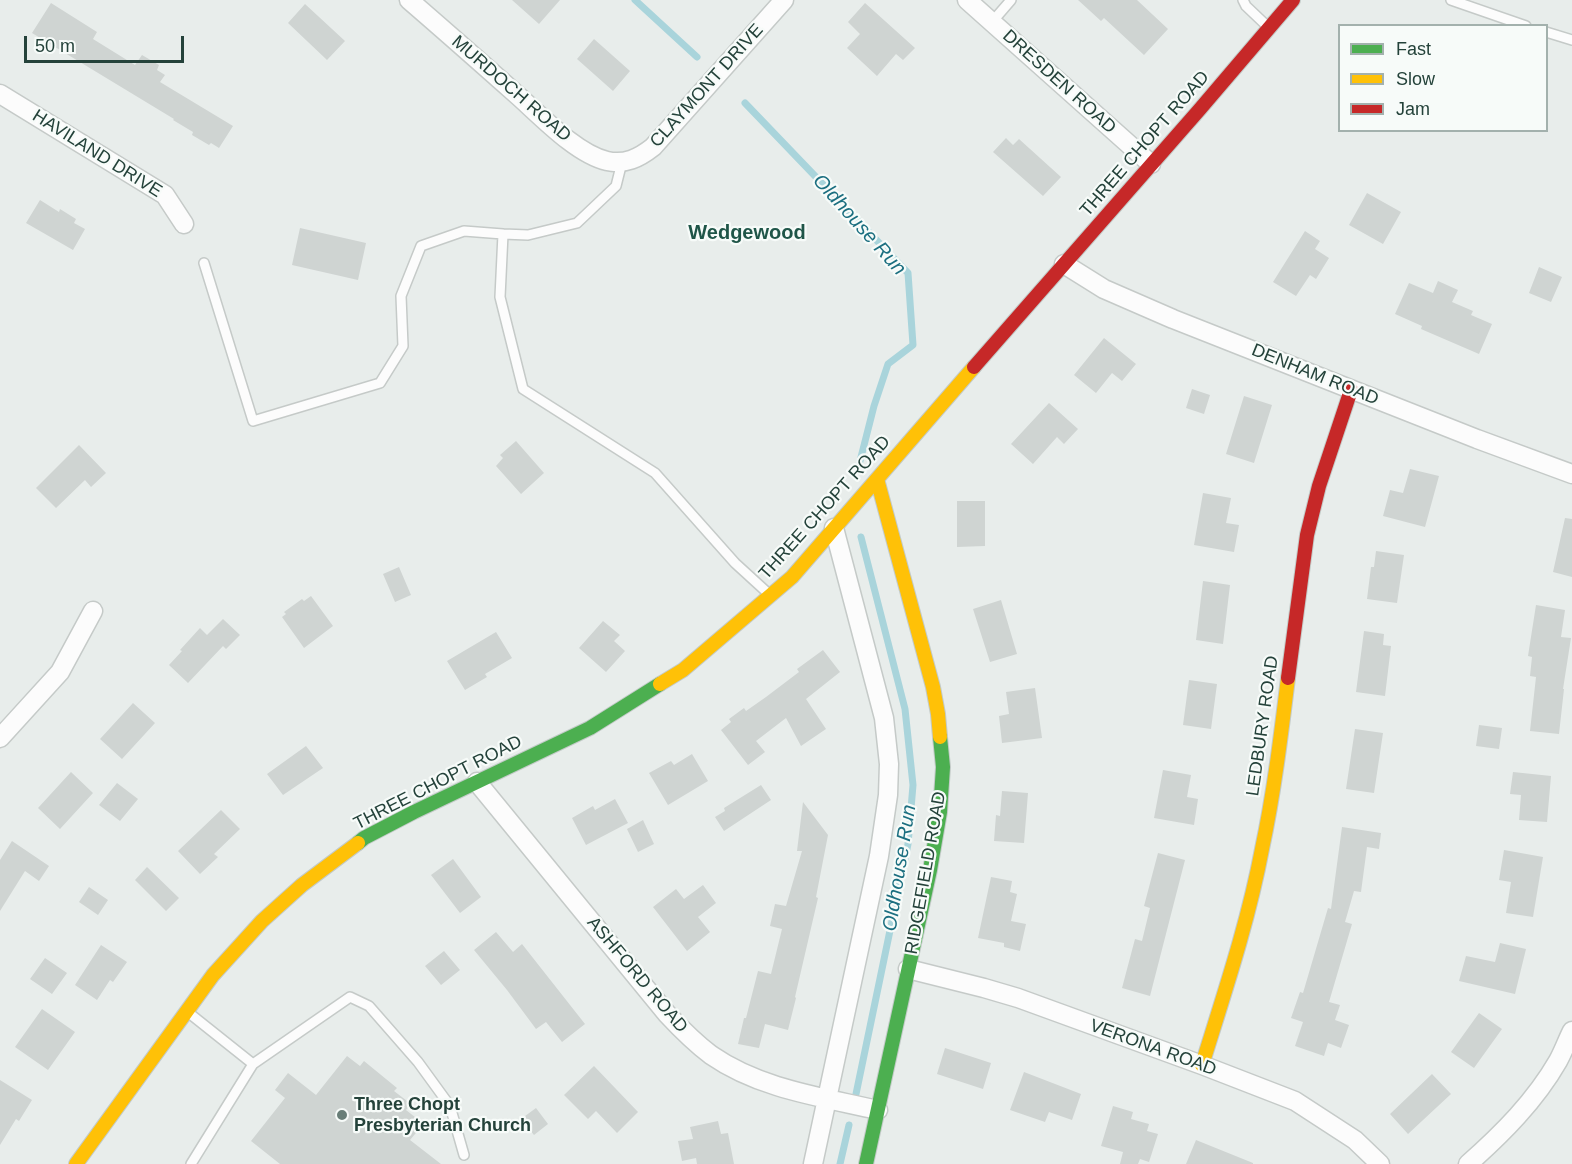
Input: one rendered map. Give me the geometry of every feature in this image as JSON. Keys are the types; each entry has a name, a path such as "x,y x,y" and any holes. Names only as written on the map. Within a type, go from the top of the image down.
{"main road":[{"name":"THREE CHOPT ROAD","path":"76,1164 213,975 262,921 302,885 363,838 610,717 682,670 792,577 1293,0"},
{"name":"LEDBURY ROAD","path":"1202,1065 1236,957 1262,851 1275,778 1307,535 1319,486 1351,390"},
{"name":"RIDGEFIELD ROAD","path":"866,1164 930,870 940,812 943,767 933,687 877,478"}],"street":[{"name":"MURDOCH ROAD","path":"409,0 585,152 608,161 622,162"},
{"name":"CLAYMONT DRIVE","path":"622,162 640,157 653,147 784,0"},
{"name":"DRESDEN ROAD","path":"967,0 1151,164"},
{"name":"HAVILAND DRIVE","path":"0,94 165,195 184,224"},
{"name":"DENHAM ROAD","path":"1065,264 1104,289 1173,319 1572,474"},
{"path":"813,1164 879,856 888,795 889,764 884,718 834,528"},
{"path":"0,738 60,672 93,611"},
{"name":"ASHFORD ROAD","path":"477,782 685,1033 712,1055 745,1074 776,1086 878,1110"},
{"name":"VERONA ROAD","path":"908,969 1018,998 1295,1101 1355,1140 1380,1164"},
{"path":"1468,1164 1521,1112 1548,1077 1572,1031"}],"lane":[{"path":"992,22 1011,0"},
{"path":"1243,0 1246,6 1269,28"},
{"path":"1451,0 1520,24"},
{"path":"1548,33 1572,40"},
{"path":"204,263 253,422 380,383 403,346 401,296 421,246 464,231 528,236 577,223 616,186 622,162"},
{"path":"503,234 500,297 523,389 655,473 735,563 771,596"},
{"path":"196,1162 253,1064 350,996 369,1006 418,1062 450,1106 464,1155"},
{"path":"187,1011 253,1064"}],"building":[{"path":"512,0 560,0 539,24"},
{"path":"1078,0 1137,0 1168,29 1144,55 1104,18 1101,21"},
{"path":"51,3 97,32 93,39 135,65 142,55 159,65 157,70 165,75 160,82 233,126 219,148 192,135 193,132 174,119 32,33"},
{"path":"865,3 915,48 903,60 896,54 877,76 847,48 860,34 848,22"},
{"path":"305,4 345,41 327,60 288,23"},
{"path":"594,39 630,71 613,91 577,59"},
{"path":"1006,138 1013,145 1019,139 1061,177 1043,196 993,152"},
{"path":"1367,193 1401,212 1383,244 1349,225"},
{"path":"40,200 76,219 74,223 85,229 73,250 26,223"},
{"path":"300,228 366,243 358,280 292,265"},
{"path":"1305,231 1320,241 1315,249 1329,258 1316,279 1310,275 1296,296 1273,282"},
{"path":"1539,267 1562,277 1551,302 1529,293"},
{"path":"1438,281 1458,290 1452,302 1473,311 1471,315 1492,324 1479,354 1421,329 1422,326 1395,314 1409,283 1433,293"},
{"path":"1104,338 1136,364 1122,381 1112,373 1096,393 1074,375"},
{"path":"1192,389 1210,395 1204,414 1186,408"},
{"path":"1244,396 1272,405 1254,463 1226,454"},
{"path":"1049,403 1078,429 1064,444 1057,437 1033,464 1011,444"},
{"path":"516,441 544,473 521,494 496,466 503,458 500,455"},
{"path":"79,445 106,473 91,487 85,480 56,508 36,488"},
{"path":"1410,469 1439,476 1425,527 1383,516 1390,490 1403,493"},
{"path":"1203,493 1231,498 1226,523 1239,525 1234,552 1194,545"},
{"path":"957,501 985,501 985,546 957,547"},
{"path":"1565,518 1572,519 1572,577 1553,572"},
{"path":"1376,551 1404,555 1397,603 1367,599 1371,567 1374,567"},
{"path":"399,567 411,595 395,602 383,574"},
{"path":"1203,581 1230,585 1223,644 1196,640"},
{"path":"311,596 333,626 304,648 282,617 286,614 284,612 302,599 304,601"},
{"path":"1001,600 1017,654 990,662 973,609"},
{"path":"1536,605 1565,610 1561,637 1571,638 1559,734 1530,731 1536,677 1530,676 1532,657 1528,656"},
{"path":"223,619 240,635 226,649 223,646 188,683 169,665 200,628 207,635"},
{"path":"603,621 620,635 614,641 625,651 606,672 579,648"},
{"path":"1364,631 1384,634 1383,645 1391,646 1385,696 1356,692"},
{"path":"496,632 512,658 485,674 487,677 465,690 447,661"},
{"path":"823,650 840,672 806,699 826,729 801,746 786,718 756,741 765,752 748,765 721,730 731,722 729,719 744,708 746,711 766,697 799,672 797,669"},
{"path":"1189,680 1217,684 1211,729 1183,725"},
{"path":"1035,688 1042,738 1002,743 999,716 1009,714 1006,692"},
{"path":"133,703 155,723 122,759 100,739"},
{"path":"1479,725 1502,728 1499,749 1476,746"},
{"path":"1355,729 1383,733 1374,793 1346,789"},
{"path":"306,746 323,768 283,795 267,774"},
{"path":"692,754 708,781 668,805 649,773 671,761 674,765"},
{"path":"1163,770 1191,775 1187,797 1198,799 1194,825 1154,818"},
{"path":"71,772 93,793 60,829 38,808"},
{"path":"1513,772 1551,776 1547,822 1519,820 1521,795 1510,794"},
{"path":"117,783 138,799 120,821 99,805"},
{"path":"761,785 771,800 724,831 715,817 725,811 724,808"},
{"path":"1002,791 1028,793 1024,843 994,841 996,815 1000,816"},
{"path":"615,799 628,823 586,845 572,818 593,806 595,810"},
{"path":"803,802 828,835 816,897 818,898 788,1030 765,1024 759,1048 738,1044 758,971 771,974 782,929 770,926 775,904 786,906 802,851 797,851"},
{"path":"221,810 240,829 214,854 218,857 200,874 178,851"},
{"path":"643,820 654,844 638,852 627,829"},
{"path":"1342,827 1381,833 1379,849 1367,847 1361,892 1354,891 1345,922 1352,924 1329,1002 1340,1005 1335,1020 1349,1025 1341,1048 1328,1043 1324,1056 1295,1046 1303,1022 1291,1018 1300,992 1303,993 1328,908 1331,909"},
{"path":"12,841 49,866 39,881 25,871 0,911 0,860"},
{"path":"1504,850 1543,857 1533,917 1506,913 1511,882 1499,880"},
{"path":"1158,853 1185,860 1150,996 1122,988 1135,939 1142,941 1150,908 1144,906"},
{"path":"453,859 481,897 460,913 431,875"},
{"path":"147,867 179,898 166,911 135,880"},
{"path":"991,877 1012,881 1010,892 1017,894 1011,921 1026,924 1020,951 1004,947 1004,943 978,938"},
{"path":"703,885 716,903 698,917 710,932 687,951 653,907 676,889 684,899"},
{"path":"89,887 108,900 98,915 79,902"},
{"path":"496,932 513,952 522,944 585,1024 562,1042 546,1022 536,1029 474,950"},
{"path":"1500,943 1526,949 1515,994 1459,981 1466,956 1495,962"},
{"path":"101,945 127,962 113,982 110,980 97,1000 75,985"},
{"path":"444,951 460,970 441,985 425,966"},
{"path":"45,958 67,973 52,994 30,979"},
{"path":"42,1009 75,1032 48,1070 15,1047"},
{"path":"1479,1013 1502,1029 1474,1068 1451,1052"},
{"path":"945,1048 991,1063 983,1089 937,1074"},
{"name":"Three Chopt Presbyterian Church","path":"347,1056 360,1066 364,1061 397,1088 394,1091 411,1104 406,1110 420,1121 416,1125 420,1128 410,1140 441,1164 280,1164 251,1141 285,1098 275,1090 288,1073 316,1095"},
{"path":"594,1066 638,1112 617,1133 596,1111 588,1119 564,1095"},
{"path":"1024,1072 1081,1094 1072,1120 1049,1112 1045,1122 1010,1110"},
{"path":"1432,1074 1451,1094 1408,1134 1390,1114"},
{"path":"0,1080 32,1100 19,1121 16,1119 0,1145"},
{"path":"1113,1106 1133,1112 1131,1119 1149,1124 1147,1131 1158,1134 1149,1162 1140,1159 1138,1164 1120,1164 1123,1152 1101,1146"},
{"path":"536,1108 548,1124 534,1135 521,1119"},
{"path":"718,1121 721,1134 728,1133 734,1164 697,1164 696,1158 682,1161 678,1141 693,1139 690,1127"},
{"path":"1196,1140 1253,1163 1253,1164 1186,1164"}],"waterway":[{"name":"Oldhouse Run","path":"635,0 697,57"},
{"name":"Oldhouse Run","path":"745,103 908,273 913,345 888,364 874,406 859,465"},
{"name":"Oldhouse Run","path":"856,1094 908,844 913,785 905,709 861,537"},
{"name":"Oldhouse Run","path":"840,1164 849,1125"}],"traffic: fast":[{"path":"358,843 414,812 590,728 660,684"},
{"path":"866,1164 930,870 940,812 943,767 940,737"}],"traffic: slow":[{"path":"660,684 683,670 792,577 974,367"},
{"path":"877,479 933,687 940,737"},
{"path":"1202,1065 1250,904 1274,785 1288,678"},
{"path":"76,1164 213,975 262,921 302,885 358,843"}],"traffic: jam":[{"path":"974,367 1293,0"},
{"path":"1288,678 1307,535 1319,486 1351,390"}],"place":[{"name":"Three Chopt Presbyterian Church","path":"342,1115"}],"district":[{"name":"Wedgewood","path":"747,233"}]}
